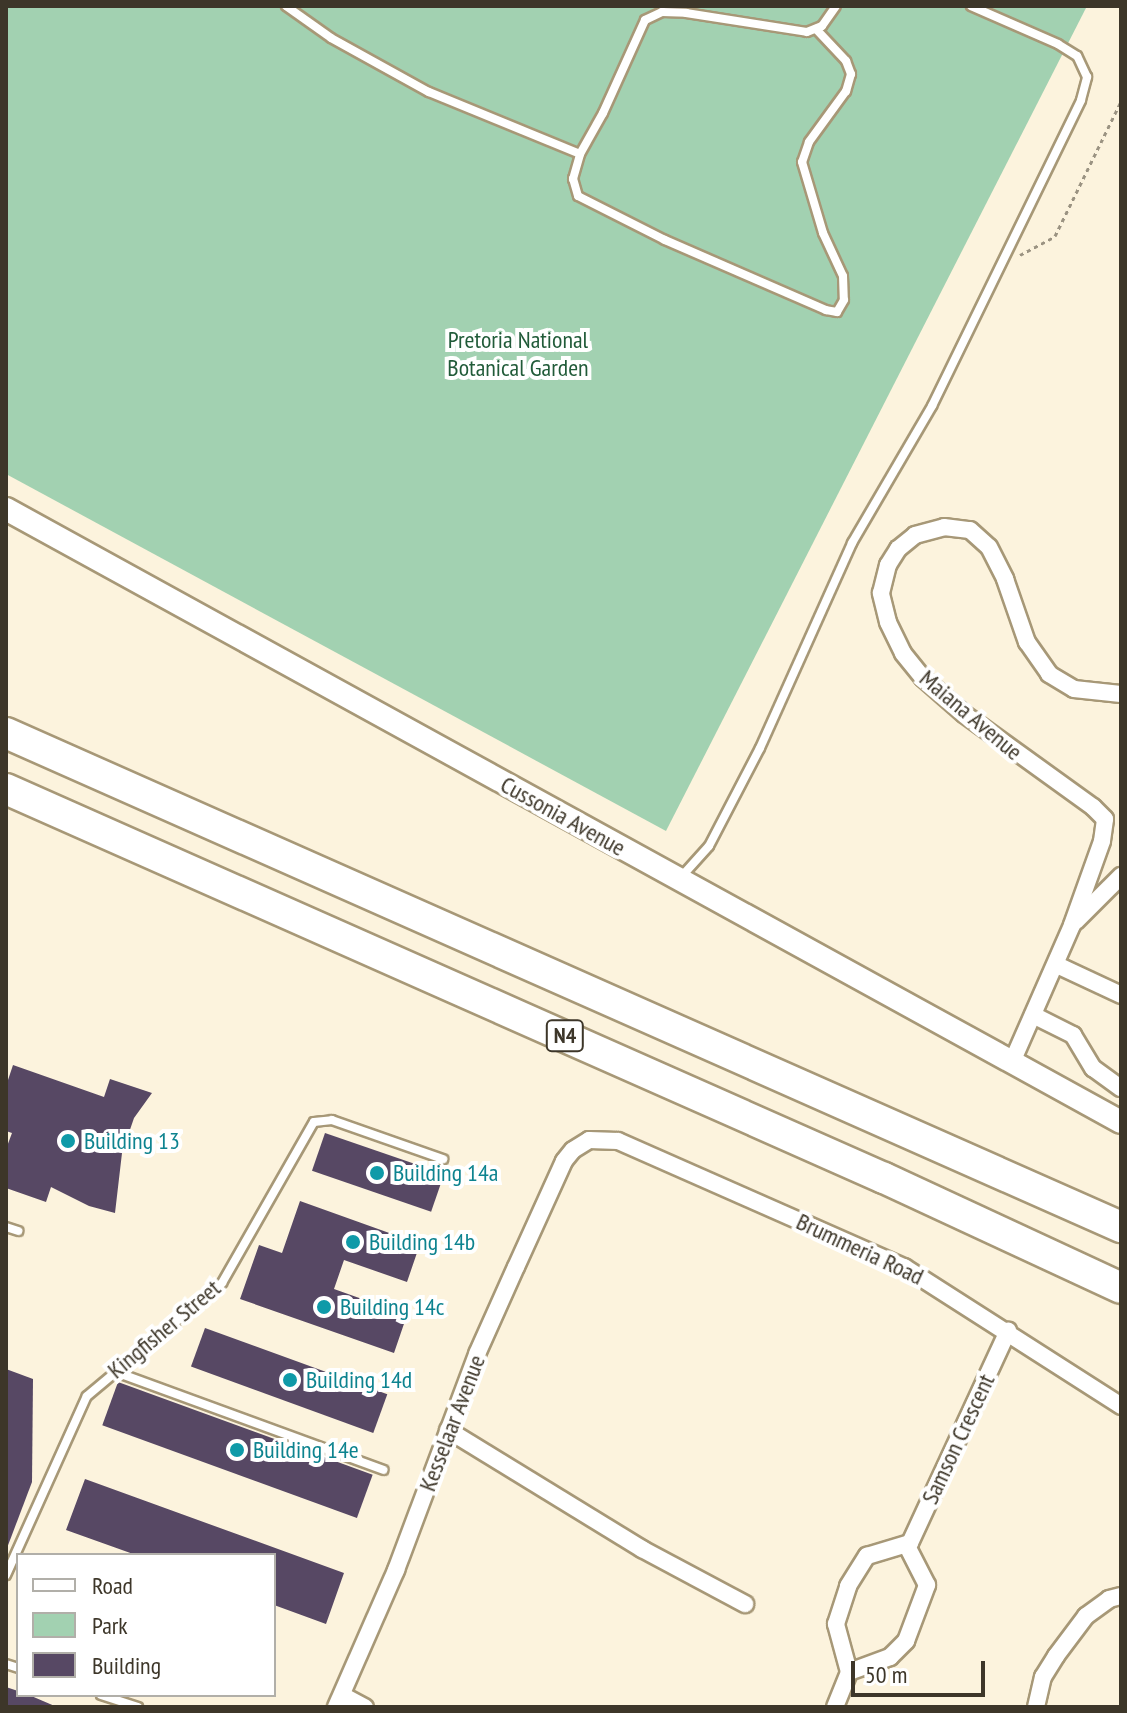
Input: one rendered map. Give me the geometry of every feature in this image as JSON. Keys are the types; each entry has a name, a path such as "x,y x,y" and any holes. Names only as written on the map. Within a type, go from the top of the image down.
{"highway":[{"name":"N4","path":"6,733 1121,1227"},
{"name":"N4","path":"6,789 898,1184 1121,1288"}],"main road":[{"name":"Cussonia Avenue","path":"6,509 1121,1122"}],"street":[{"name":"Maiana Avenue","path":"1012,1062 1057,965 1102,841 1105,819 1093,807 964,714 923,678 903,653 888,622 881,593 888,565 898,549 915,535 944,527 970,530 989,547 1005,579 1027,642 1049,674 1074,689 1121,694"},
{"path":"1072,925 1121,876"},
{"path":"1057,965 1121,995"},
{"path":"1033,1015 1073,1035 1093,1068 1121,1088"},
{"name":"Brummeria Road","path":"580,1145 594,1139 611,1139 904,1267 1121,1406"},
{"name":"Kesselaar Avenue","path":"339,1701 396,1570 477,1354 561,1167 580,1145"},
{"name":"Samson Crescent","path":"907,1546 1008,1331"},
{"path":"448,1430 642,1549 745,1604"},
{"path":"835,1707 849,1672 836,1624 848,1586 867,1556 907,1546 925,1575 927,1585 910,1633 898,1652 849,1672"},
{"path":"1036,1707 1043,1677 1086,1616 1109,1599 1121,1596"},
{"path":"339,1701 365,1707"}],"lane":[{"path":"286,6 331,38 429,92 580,154"},
{"path":"816,29 846,61 851,74 846,91 809,142 802,162 823,233 843,276 844,300 837,312 826,310 594,207 575,190 573,179 580,154 603,113 639,28 652,15 686,13 788,30 816,29 836,6"},
{"path":"678,879 700,859 719,829 767,735 852,543 914,440 1003,265 1081,100 1087,77 1077,56 1058,44 971,6"},
{"name":"Kingfisher Street","path":"6,1575 79,1407 113,1371 222,1283 314,1122 332,1120 443,1159"},
{"path":"6,1227 18,1231"},
{"path":"113,1371 383,1470"},
{"path":"118,1698 138,1707"}],"path":[{"path":"1003,265 1055,236 1121,101"}],"green space":[{"name":"Pretoria National Botanical Garden","path":"6,6 1087,6 666,831 6,474"}],"building":[{"name":"Building 13","path":"13,1065 104,1097 110,1079 152,1093 134,1118 122,1153 115,1213 89,1206 51,1187 46,1202 6,1188 6,1149 12,1133 6,1131 6,1086"},
{"name":"Building 14a","path":"325,1133 444,1174 431,1212 312,1171"},
{"path":"300,1201 420,1244 407,1282 344,1260 334,1289 407,1315 394,1353 240,1299 259,1245 282,1253"},
{"name":"Building 14d","path":"205,1328 387,1394 373,1433 191,1367"},
{"path":"6,1369 33,1379 32,1482 7,1548"},
{"name":"Building 14e","path":"118,1382 373,1475 357,1518 102,1425"},
{"path":"85,1479 344,1573 326,1624 276,1606 276,1553 130,1553 66,1530"},
{"path":"6,1687 16,1690 16,1697 34,1697 57,1707 6,1707"}],"place":[{"name":"Building 13","path":"68,1141"},
{"name":"Building 14a","path":"377,1173"},
{"name":"Building 14b","path":"353,1242"},
{"name":"Building 14c","path":"324,1307"},
{"name":"Building 14d","path":"290,1380"},
{"name":"Building 14e","path":"237,1450"}]}
